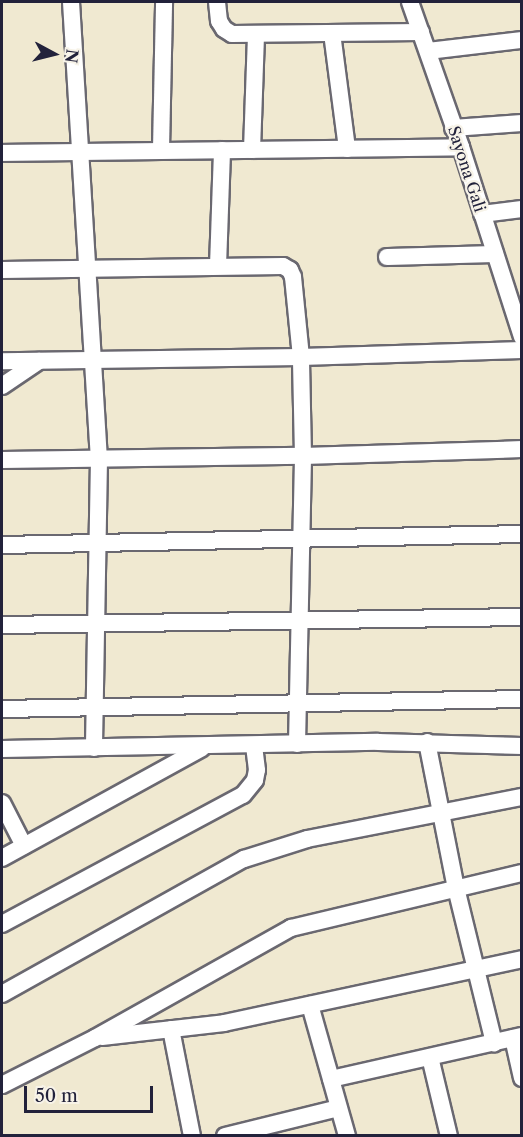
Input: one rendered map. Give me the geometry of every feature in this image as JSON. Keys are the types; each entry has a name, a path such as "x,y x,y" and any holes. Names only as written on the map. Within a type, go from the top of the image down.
{"street":[{"path":"71,2 78,150 99,459 94,748"},
{"path":"161,149 164,2"},
{"path":"217,2 219,21 224,29 232,34 421,32"},
{"name":"Sayona Gali","path":"410,2 495,254 513,286 522,338"},
{"path":"332,33 347,149"},
{"path":"252,150 256,35"},
{"path":"428,51 522,40"},
{"path":"453,128 522,123"},
{"path":"2,153 78,150 460,147"},
{"path":"218,266 222,150"},
{"path":"482,214 522,209"},
{"path":"387,257 495,254"},
{"path":"2,270 274,265 290,270 293,277 301,357 303,456 297,744"},
{"path":"2,362 301,357 522,350"},
{"path":"2,386 39,360"},
{"path":"2,460 303,456 522,449"},
{"path":"2,545 522,534"},
{"path":"2,626 522,617"},
{"path":"2,709 522,699"},
{"path":"427,742 439,813 494,1042"},
{"path":"2,749 427,742 522,746"},
{"path":"2,924 243,795 255,780 257,770 254,745"},
{"path":"2,858 205,746"},
{"path":"2,994 244,859 307,839 522,796"},
{"path":"2,803 24,846"},
{"path":"2,1085 95,1038 291,928 522,873"},
{"path":"95,1038 224,1023 522,959"},
{"path":"310,1005 347,1136"},
{"path":"171,1029 192,1136"},
{"path":"331,1079 517,1037 522,1078"},
{"path":"430,1057 449,1136"},
{"path":"225,1136 339,1108"}]}
